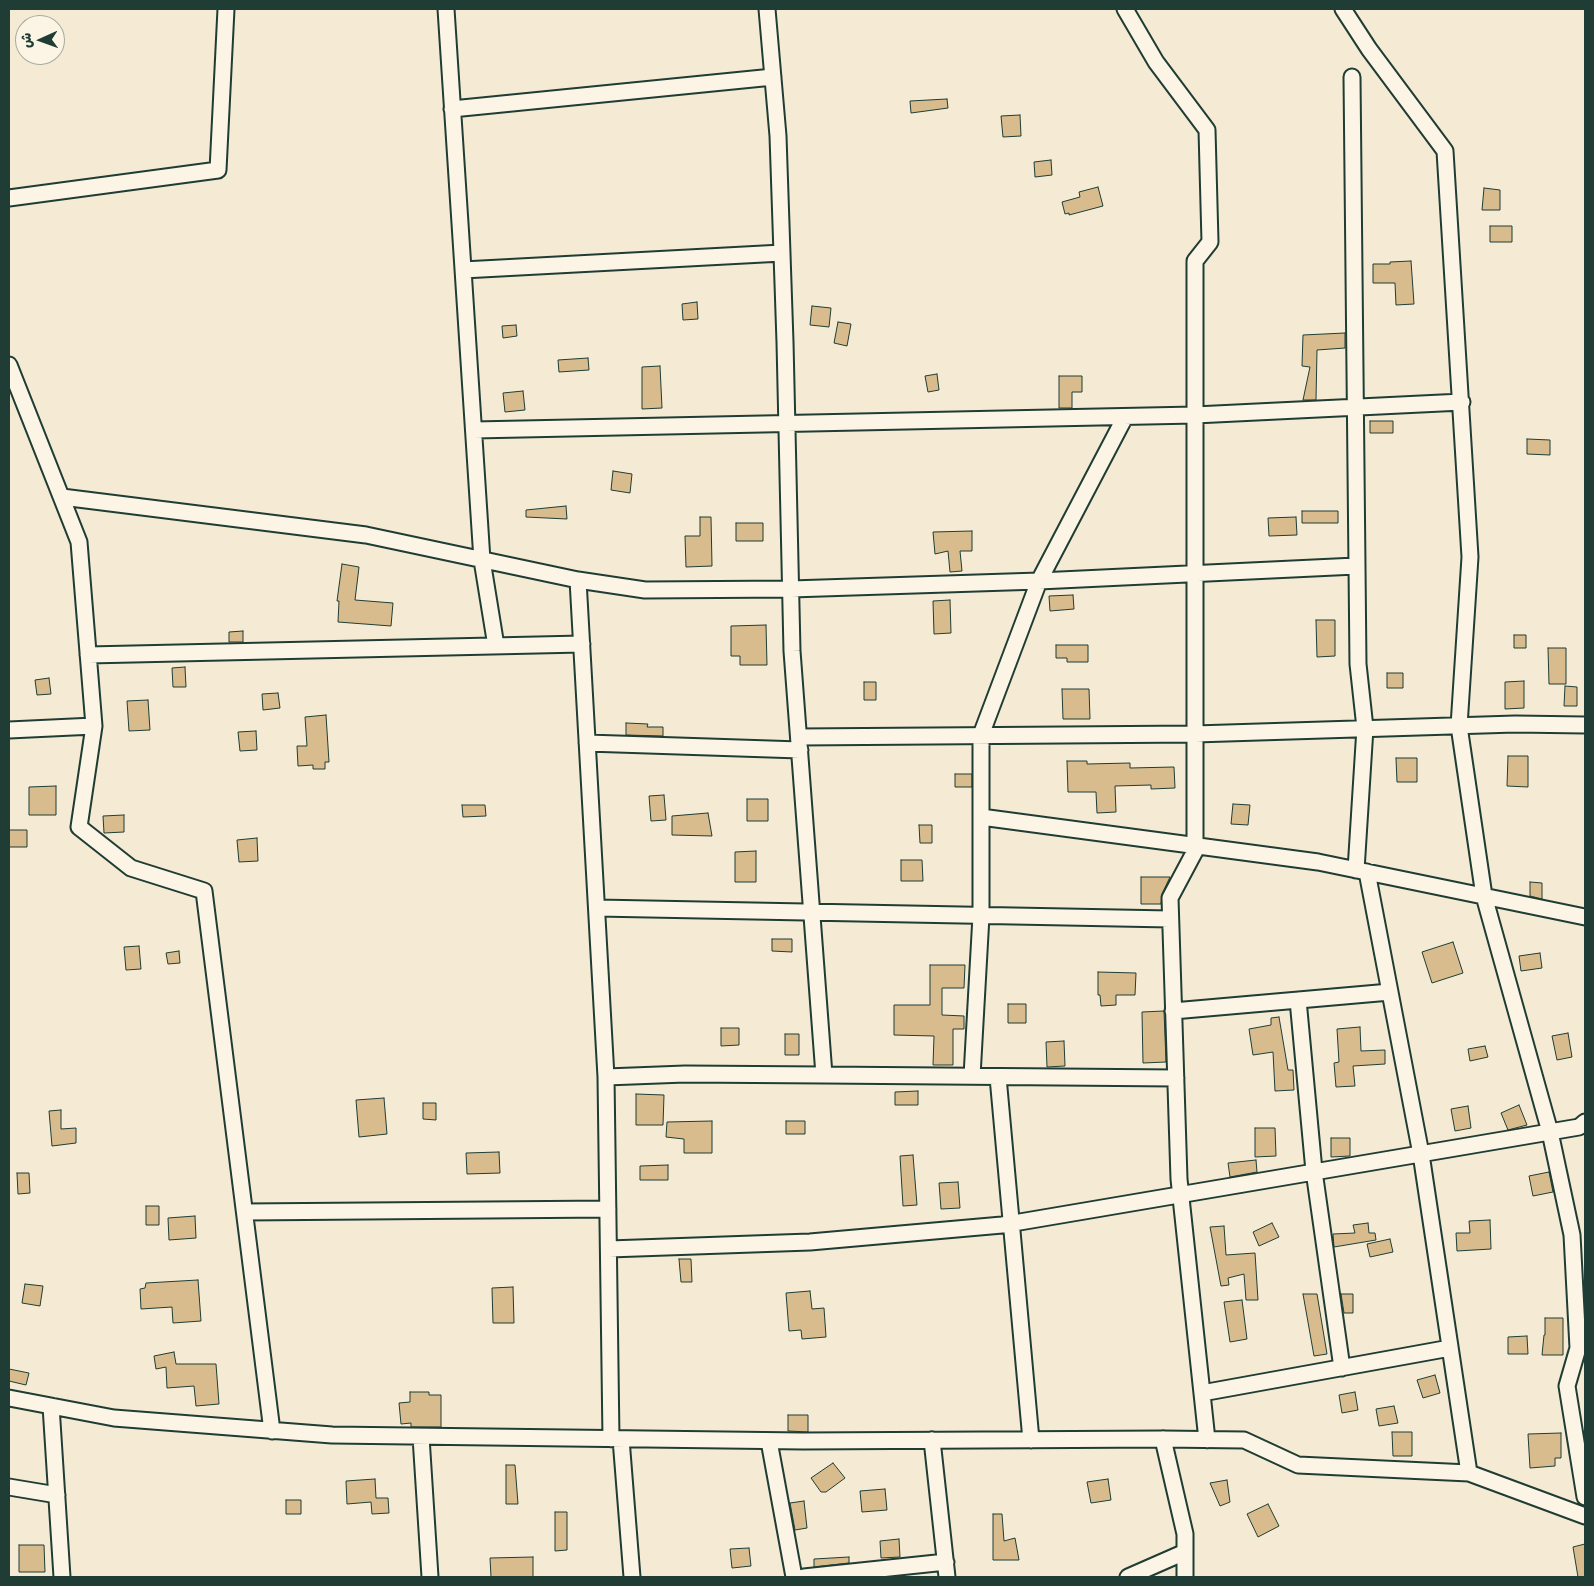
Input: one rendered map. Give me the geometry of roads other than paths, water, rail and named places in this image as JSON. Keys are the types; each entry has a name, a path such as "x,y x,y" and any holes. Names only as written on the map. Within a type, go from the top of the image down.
{"street":[{"path":"9,198 218,170 226,9"},
{"path":"446,9 482,560 496,646"},
{"path":"767,9 778,136 792,651 824,1075"},
{"path":"1125,9 1156,62 1207,130 1210,242 1195,261 1195,850 1170,898 1180,1194 1207,1440"},
{"path":"1343,9 1369,49 1444,151 1462,402 1470,557 1459,726 1484,896 1550,1132 1572,1235 1578,1348 1567,1386 1585,1497"},
{"path":"452,110 773,77"},
{"path":"1352,77 1356,566 1358,664 1365,728 1361,871 1390,992 1422,1154 1469,1473"},
{"path":"463,270 782,253"},
{"path":"9,365 80,542 94,726 79,827 130,868 204,891 272,1431"},
{"path":"474,430 1195,415 1462,402"},
{"path":"972,1076 981,916 981,735 1039,581 1125,416"},
{"path":"62,497 366,535 578,580 646,590 791,589 1039,581 1356,566"},
{"path":"578,580 606,1077 609,1249 616,1439 632,1577"},
{"path":"88,656 582,644"},
{"path":"587,743 799,743 981,735 1195,734 1515,724 1585,725"},
{"path":"9,730 94,726"},
{"path":"981,817 1318,862 1585,916"},
{"path":"597,908 1170,919"},
{"path":"1173,1011 1390,992"},
{"path":"1298,1000 1314,1172 1342,1368"},
{"path":"606,1077 685,1074 1176,1078"},
{"path":"998,1076 1031,1440"},
{"path":"609,1249 810,1242 1011,1223 1579,1127 1585,1122"},
{"path":"245,1212 608,1209"},
{"path":"1202,1393 1450,1348"},
{"path":"9,1398 114,1418 332,1435 769,1440 1244,1440 1298,1465 1469,1473 1585,1516"},
{"path":"51,1406 62,1577"},
{"path":"421,1437 430,1577"},
{"path":"1163,1439 1185,1534 1185,1577"},
{"path":"769,1440 794,1577"},
{"path":"804,1577 946,1570 932,1440"},
{"path":"9,1487 57,1495"},
{"path":"1128,1577 1185,1552"}]}
